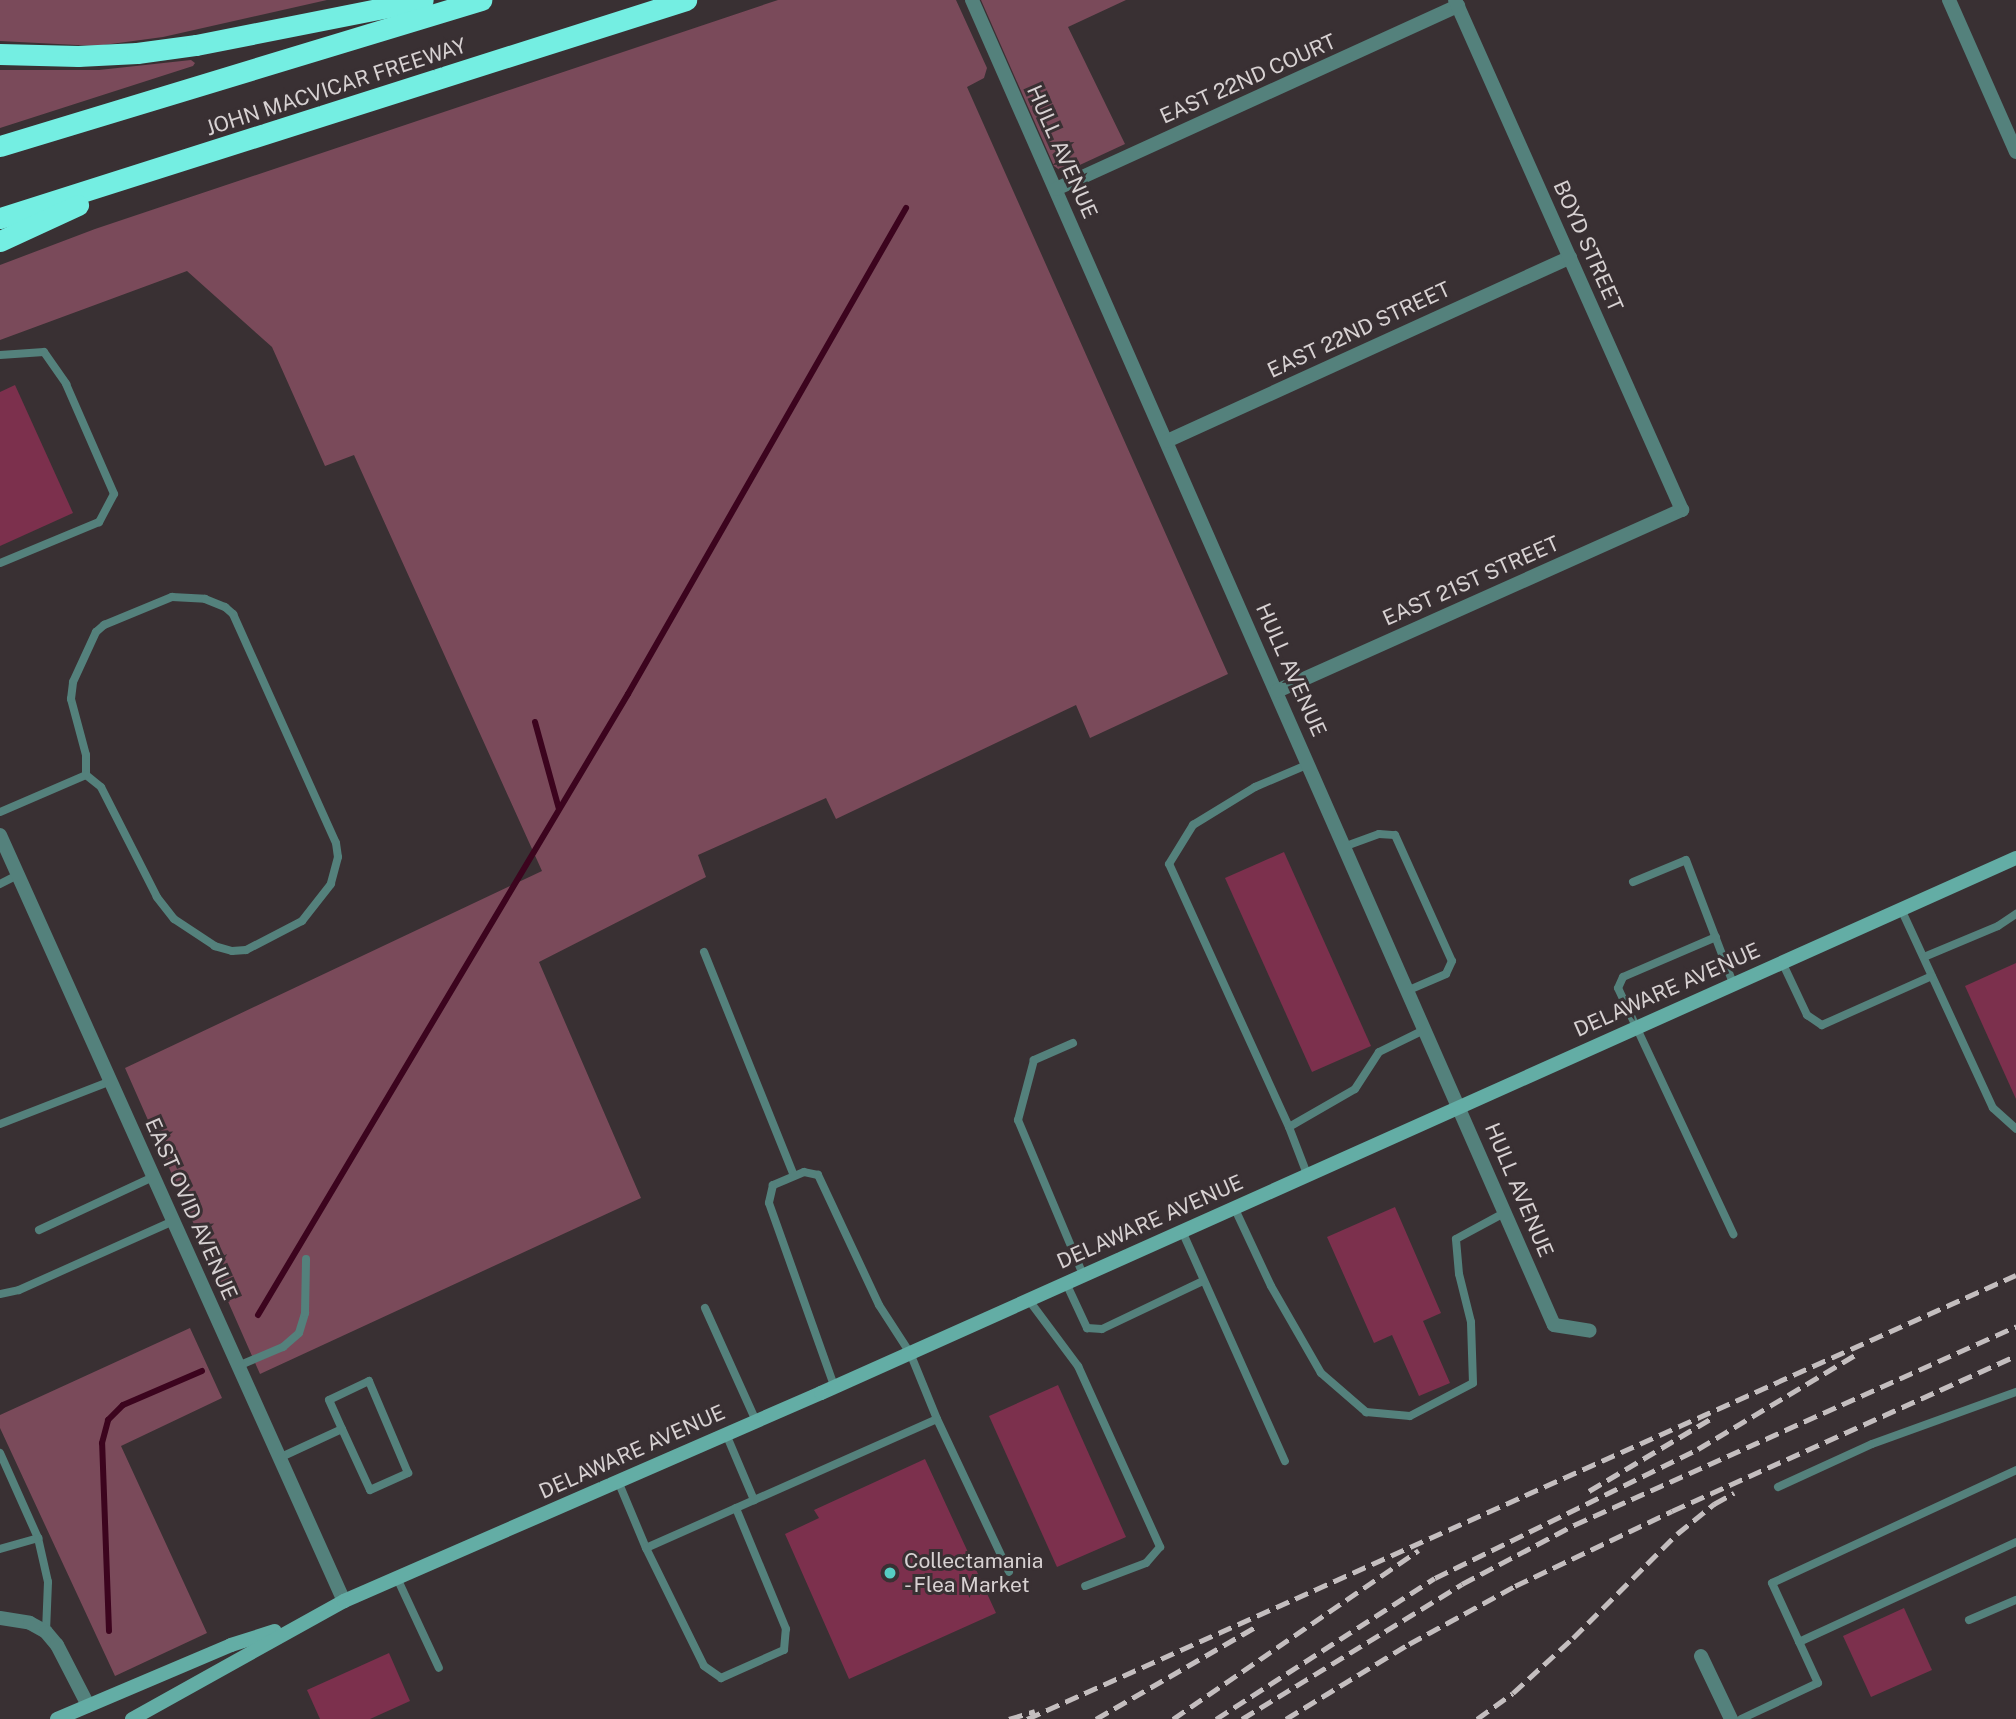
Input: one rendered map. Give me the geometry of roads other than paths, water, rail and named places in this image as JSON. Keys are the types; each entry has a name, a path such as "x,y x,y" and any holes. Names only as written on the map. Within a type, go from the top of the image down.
{"highway":[{"path":"0,54 78,56 160,50 424,0"},
{"name":"JOHN MACVICAR FREEWAY","path":"0,146 481,0"},
{"name":"JOHN MACVICAR FREEWAY","path":"0,218 686,0"},
{"path":"0,241 157,169"}],"main road":[{"name":"DELAWARE AVENUE","path":"132,1719 300,1623 344,1601 834,1387 2016,858"},
{"name":"DELAWARE AVENUE","path":"57,1719 231,1644 300,1623"}],"street":[{"name":"HULL AVENUE","path":"972,0 1555,1325 1590,1331"},
{"path":"1949,0 2016,152"},
{"name":"EAST 22ND COURT","path":"1056,189 1457,3"},
{"name":"BOYD STREET","path":"1457,3 1682,510"},
{"name":"EAST 22ND STREET","path":"1167,441 1570,257"},
{"name":"EAST 21ST STREET","path":"1277,691 1682,510"},
{"name":"EAST OVID AVENUE","path":"0,835 344,1601"},
{"path":"0,1618 30,1623 46,1632 57,1645 88,1705"},
{"path":"1701,1656 1731,1719"}],"lane":[{"path":"0,355 44,352 66,384 114,494 99,522 0,563"},
{"path":"172,597 205,599 225,607 233,614 336,843 338,857 331,884 302,921 291,927 246,950 232,951 215,946 174,919 157,897 101,787 86,775 86,755 71,699 73,682 96,632 104,625 172,597"},
{"path":"1307,1174 1289,1127 1169,864 1193,825 1255,787 1309,763"},
{"path":"0,812 86,775"},
{"path":"1346,846 1378,834 1395,835 1452,961 1446,974 1409,990"},
{"path":"1633,882 1686,860 1733,983"},
{"path":"0,884 18,875"},
{"path":"1901,909 1993,1108 2016,1129"},
{"path":"1924,957 1998,926 2016,914"},
{"path":"1716,937 1623,977 1618,988 1733,1234"},
{"path":"704,952 794,1176"},
{"path":"1782,962 1807,1015 1822,1025 1932,976"},
{"path":"1289,1127 1355,1089 1379,1052 1426,1029"},
{"path":"1073,1043 1034,1060 1018,1119 1083,1275"},
{"path":"0,1125 111,1081"},
{"path":"834,1387 769,1203 773,1185 804,1171 818,1175 880,1305 910,1353 937,1419 1009,1572"},
{"path":"40,1230 153,1177"},
{"path":"1234,1207 1271,1286 1321,1373 1366,1412 1410,1416 1473,1383 1471,1322 1459,1274 1456,1239 1506,1212"},
{"path":"0,1293 19,1290 173,1221"},
{"path":"1182,1231 1285,1461"},
{"path":"238,1366 283,1346 299,1333 305,1313 306,1259"},
{"path":"1066,1283 1087,1328 1102,1329 1203,1281"},
{"path":"1028,1300 1078,1366 1160,1547 1146,1563 1085,1586"},
{"path":"705,1308 756,1421"},
{"path":"369,1381 408,1473 370,1490 342,1429 329,1400 369,1381"},
{"path":"1778,1487 1872,1444 2016,1392"},
{"path":"646,1548 937,1419"},
{"path":"279,1458 342,1429"},
{"path":"726,1434 754,1500"},
{"path":"0,1454 38,1538 48,1582 46,1632"},
{"path":"1741,1719 1818,1683 1772,1583 2016,1470"},
{"path":"618,1481 646,1548 704,1666 721,1678 784,1650 786,1629 736,1508"},
{"path":"0,1549 38,1538"},
{"path":"1799,1642 2016,1542"},
{"path":"397,1578 439,1668"},
{"path":"1969,1620 2016,1600"}],"waterway":[{"path":"258,1315 628,694 906,208"},
{"path":"535,722 559,809"},
{"path":"109,1631 102,1443 108,1420 123,1405 202,1371"}],"railway":[{"path":"1027,1719 2016,1275"},
{"path":"1242,1719 1462,1584 1574,1525 2016,1326"},
{"path":"1216,1719 1435,1578 1698,1449 1857,1354"},
{"path":"1286,1719 1409,1644 1515,1586 1672,1511 2016,1356"},
{"path":"1589,1491 1712,1418"},
{"path":"1477,1719 1513,1693 1573,1638 1677,1534 1714,1504 1734,1493"},
{"path":"1173,1719 1419,1550"},
{"path":"1096,1719 1257,1626"},
{"path":"1009,1719 1035,1711"}],"place":[{"name":"Collectamania - Flea Market","path":"890,1573"}]}
